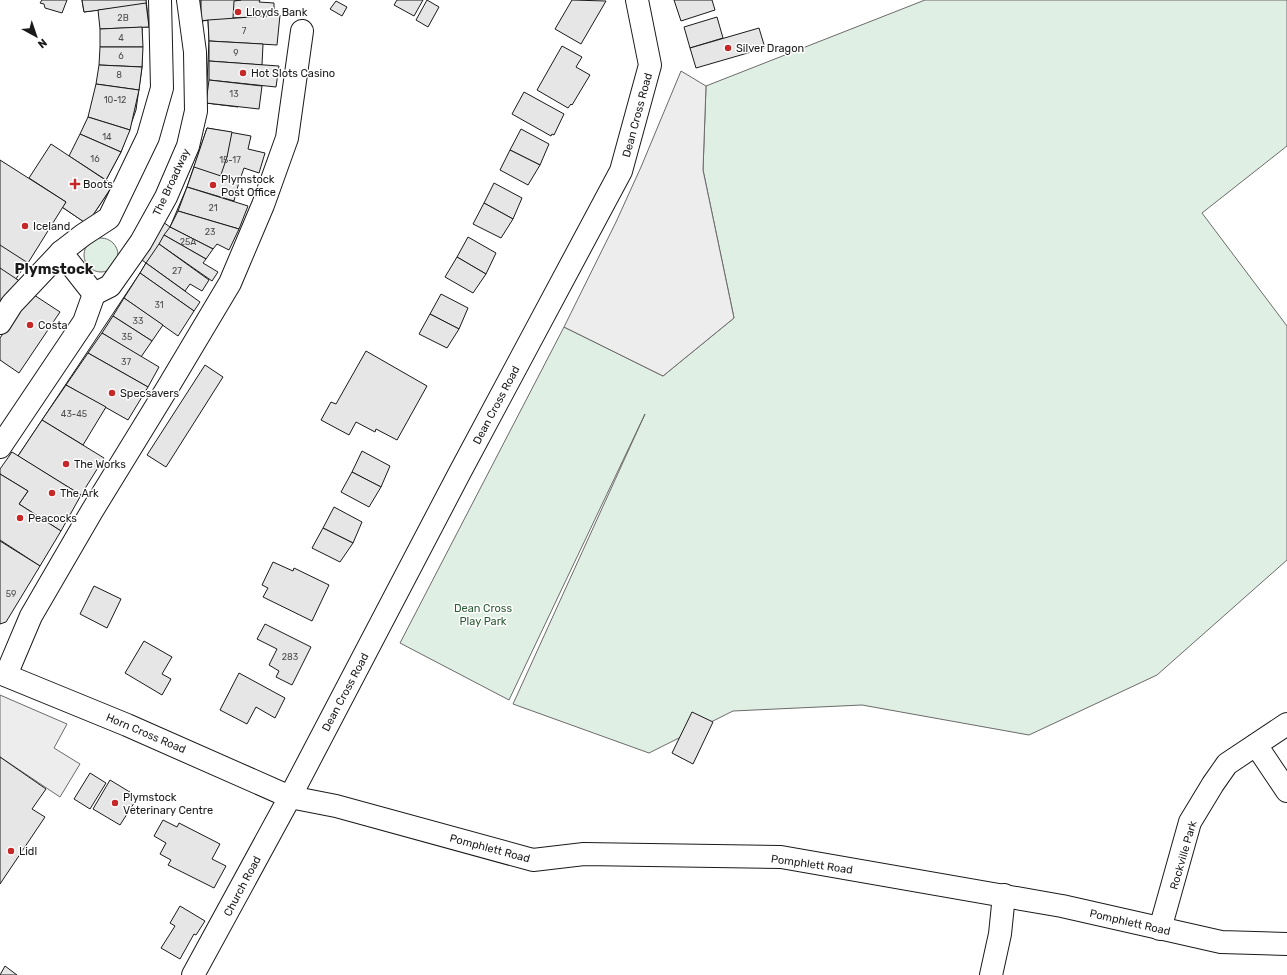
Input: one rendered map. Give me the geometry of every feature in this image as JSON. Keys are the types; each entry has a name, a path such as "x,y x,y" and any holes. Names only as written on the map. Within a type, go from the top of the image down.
{"street":[{"path":"0,323 12,304 61,252 109,218 148,137 162,88 160,0"},
{"name":"The Broadway","path":"94,294 110,286 140,242 166,197 188,146 196,111 194,52 188,0"},
{"name":"Dean Cross Road","path":"290,797 459,474 621,171 650,65 637,0"},
{"path":"3,674 31,616 92,511 230,283 263,205 287,138 302,31"},
{"path":"0,447 84,322 94,294 61,252"},
{"name":"Horn Cross Road","path":"3,674 127,725 290,797"},
{"name":"Rockville Park","path":"1160,929 1190,822 1227,764 1287,724"},
{"path":"1256,745 1287,791"},
{"name":"Pomphlett Road","path":"290,797 336,806 533,860 584,854 781,857 1062,906 1220,942 1287,944"},
{"name":"Church Road","path":"193,975 290,797"},
{"path":"991,975 1000,934 1004,895"}],"green space":[{"name":"Dean Cross Play Park","path":"925,0 1287,0 1287,146 1202,213 1287,326 1287,560 1157,675 1029,735 862,705 733,711 649,753 513,704 645,414 509,700 400,643 564,327 663,376 734,318 703,170 706,86"},
{"path":"101,238 113,243 118,255 113,267 101,272 89,267 84,255 89,243"}],"shaded area":[{"path":"681,71 706,86 703,170 734,318 663,376 564,327 616,222 641,167"},
{"path":"0,695 67,724 54,748 80,764 60,797 0,757"}],"building":[{"path":"42,0 67,0 62,13 45,8 44,4 40,3"},
{"path":"82,0 146,0 146,3 84,12"},
{"path":"82,0 146,0 149,27 142,27 142,67 136,110 121,152 106,180 113,185 87,224 62,207 16,279 21,282 0,316 0,245 40,178 58,190 76,161 81,164 100,121 109,86 111,66 111,28 119,28 116,8 84,12"},
{"name":"Lloyds Bank","path":"201,0 260,0 259,2 274,3 274,15 201,21"},
{"path":"201,0 241,0 234,1 233,18 241,18 241,64 238,107 206,103 209,41 208,20 201,21"},
{"path":"397,0 423,0 414,16 394,5"},
{"path":"427,0 439,7 428,27 416,20"},
{"path":"572,0 606,1 581,44 555,29"},
{"path":"674,0 712,0 715,10 681,21"},
{"path":"336,1 347,7 342,16 330,9"},
{"path":"146,3 149,27 100,29 98,10"},
{"path":"280,15 277,45 209,41 208,20"},
{"path":"717,17 723,38 690,48 684,27"},
{"path":"142,27 143,47 100,47 100,29"},
{"name":"Silver Dragon","path":"759,28 765,48 696,68 690,48"},
{"path":"209,41 263,44 262,65 209,61"},
{"path":"562,46 582,57 576,67 590,75 572,105 571,104 568,108 537,90"},
{"path":"100,47 143,47 142,67 99,65"},
{"name":"Hot Slots Casino","path":"209,61 279,66 276,87 209,80"},
{"path":"99,65 142,67 139,90 96,84"},
{"path":"209,80 262,86 259,109 206,103"},
{"path":"96,84 139,90 130,130 88,117"},
{"path":"524,92 564,114 554,135 552,134 551,136 512,114"},
{"path":"88,117 130,130 121,152 80,134"},
{"path":"207,128 251,136 248,149 265,153 259,173 244,168 239,182 194,167"},
{"path":"207,128 232,132 227,157 214,195 195,239 187,235 162,274 170,280 41,470 18,456 140,273 146,263 138,257 163,222 170,227 187,187"},
{"path":"521,129 549,144 540,165 510,150"},
{"path":"80,134 121,152 106,180 69,156"},
{"name":"Boots","path":"51,144 113,185 87,224 62,207 66,202 29,178"},
{"path":"510,150 540,165 528,185 500,170"},
{"name":"Iceland","path":"0,160 66,202 28,263 0,245"},
{"name":"Plymstock Post Office","path":"194,167 239,182 234,201 187,187"},
{"path":"494,183 522,198 513,219 484,203"},
{"path":"187,187 248,206 239,229 178,211"},
{"path":"484,203 513,219 501,238 473,224"},
{"path":"178,211 239,229 229,250 217,244 213,249 170,227"},
{"path":"170,227 213,249 206,259 164,235"},
{"path":"164,235 206,259 203,263 218,272 212,281 159,244"},
{"path":"468,237 496,253 486,274 457,257"},
{"path":"159,244 209,280 202,291 190,284 185,291 146,263"},
{"path":"457,257 486,274 473,293 445,277"},
{"path":"146,263 200,302 194,311 140,273"},
{"path":"0,268 21,282 0,316"},
{"path":"140,273 194,311 178,336 124,298"},
{"name":"Costa","path":"31,293 60,312 19,373 0,360 0,338"},
{"path":"441,294 468,308 459,329 430,314"},
{"path":"124,298 163,325 152,341 113,316"},
{"path":"430,314 459,329 447,348 419,334"},
{"path":"113,316 152,341 141,357 102,333"},
{"path":"102,333 159,367 148,387 88,353"},
{"path":"366,351 427,386 397,440 376,429 375,432 356,422 349,435 321,420 331,402 336,404"},
{"name":"Specsavers","path":"88,353 148,387 128,420 66,385"},
{"path":"205,365 223,377 166,467 147,455"},
{"path":"66,385 106,407 83,445 42,420"},
{"name":"The Works","path":"42,420 104,458 81,495 18,456"},
{"path":"362,451 390,466 381,487 352,472"},
{"name":"The Ark","path":"12,452 81,495 61,531 19,504 28,491 0,474 0,469"},
{"path":"352,472 381,487 369,507 341,492"},
{"name":"Peacocks","path":"0,474 28,491 19,504 61,531 40,566 0,540"},
{"path":"334,507 362,522 353,543 323,528"},
{"path":"323,528 353,543 340,562 312,548"},
{"path":"0,541 40,566 6,622 0,624"},
{"path":"273,562 293,571 294,568 329,585 312,621 263,597 268,588 262,585"},
{"path":"94,586 121,599 107,628 80,614"},
{"path":"265,624 311,647 292,685 276,677 279,671 269,665 277,649 257,639"},
{"path":"144,641 172,657 162,674 171,679 162,695 125,673"},
{"path":"239,673 285,698 275,718 256,707 247,724 220,710"},
{"path":"692,712 713,722 693,764 672,753"},
{"name":"Lidl","path":"0,757 46,789 32,809 45,817 0,884"},
{"path":"90,773 106,783 90,809 74,799"},
{"name":"Plymstock Veterinary Centre","path":"110,780 138,797 120,825 93,809"},
{"path":"163,820 177,827 179,823 220,844 212,859 226,866 214,888 168,865 171,860 160,854 166,843 154,836"},
{"path":"180,906 205,921 196,935 194,934 180,959 161,948 175,926 170,923"},
{"path":"5,966 17,975 0,975"}],"place":[{"name":"Lloyds Bank","path":"238,12"},
{"name":"Silver Dragon","path":"728,48"},
{"name":"Hot Slots Casino","path":"243,73"},
{"name":"Boots","path":"75,184"},
{"name":"Plymstock Post Office","path":"213,185"},
{"name":"Iceland","path":"25,226"},
{"name":"Costa","path":"30,325"},
{"name":"Specsavers","path":"112,393"},
{"name":"The Works","path":"66,464"},
{"name":"The Ark","path":"52,493"},
{"name":"Peacocks","path":"20,518"},
{"name":"Plymstock Veterinary Centre","path":"115,803"},
{"name":"Lidl","path":"11,851"}],"district":[{"name":"Plymstock","path":"54,269"}]}
